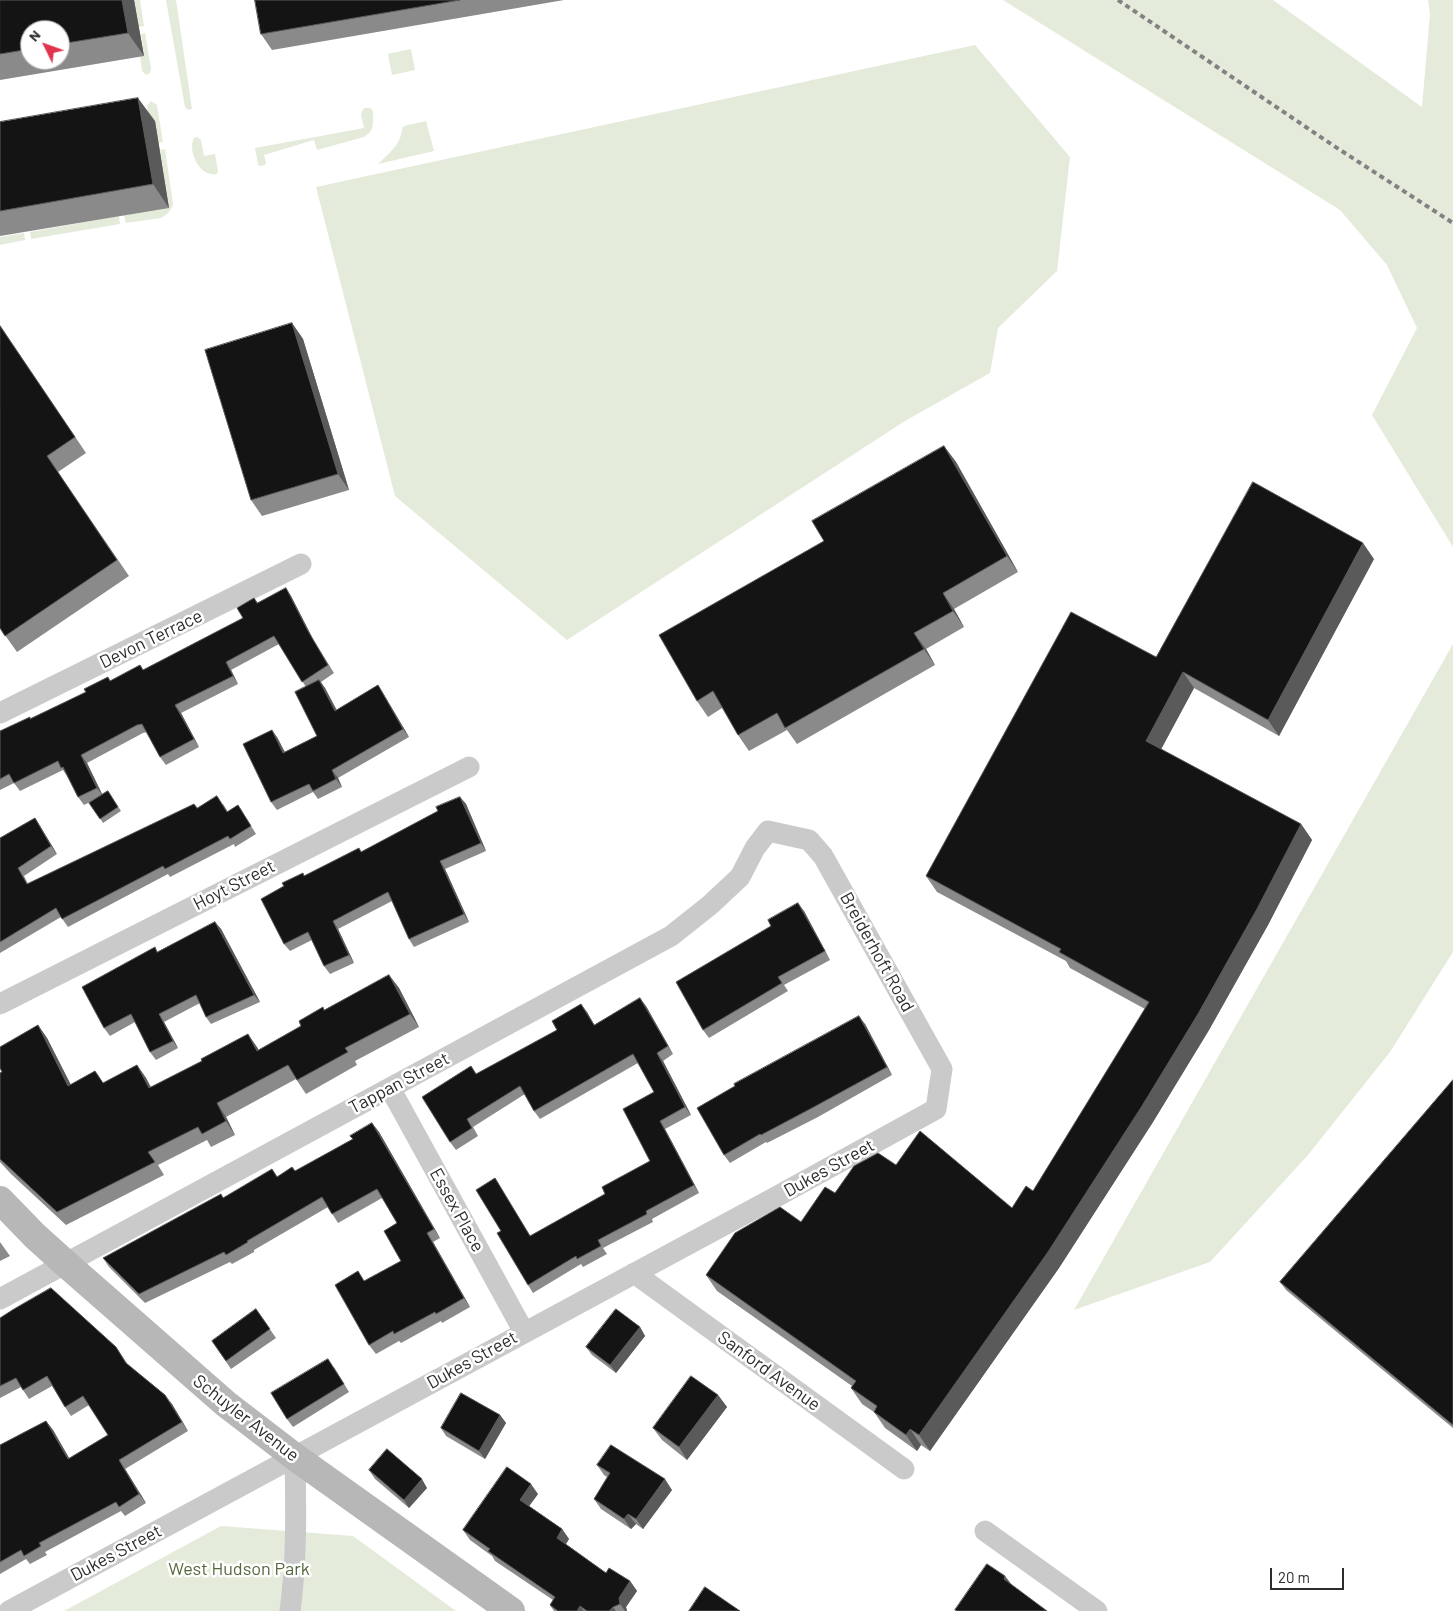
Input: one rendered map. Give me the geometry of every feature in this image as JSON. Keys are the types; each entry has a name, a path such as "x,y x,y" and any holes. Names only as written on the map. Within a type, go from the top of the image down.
{"main road":[{"name":"Schuyler Avenue","path":"0,1200 65,1264 201,1384 295,1457 511,1611"}],"street":[{"name":"Devon Terrace","path":"0,713 301,564"},
{"name":"Hoyt Street","path":"0,1004 469,767"},
{"name":"Tappan Street","path":"0,1298 671,936 710,905 740,877 768,831"},
{"name":"Breiderhoft Road","path":"768,831 809,840 823,856 942,1069 936,1109"},
{"name":"Essex Place","path":"390,1088 524,1332"},
{"name":"Dukes Street","path":"9,1611 936,1109"},
{"name":"Sanford Avenue","path":"634,1273 904,1469"},
{"path":"290,1611 296,1535 295,1457"},
{"path":"985,1531 1097,1611"}],"green space":[{"path":"133,0 140,0 144,26 138,27"},
{"path":"166,0 176,0 192,109 188,110 185,107"},
{"path":"1003,0 1273,0 1422,107 1430,14 1428,0 1453,0 1453,547 1372,415 1417,328 1387,265 1340,210"},
{"path":"145,33 151,69 150,73 146,75 142,71 140,56 144,55 141,34"},
{"path":"975,45 1070,157 1057,271 998,328 990,373 905,421 567,640 395,496 316,187"},
{"path":"411,49 415,70 392,75 388,54"},
{"path":"151,101 157,105 163,142 158,143 155,121 150,122 147,106"},
{"path":"364,108 370,108 373,111 373,126 368,135 317,150 314,140 264,155 265,165 259,166 255,148 364,128 361,114"},
{"path":"426,121 434,151 378,164 396,145 404,126"},
{"path":"197,137 201,140 204,156 215,154 217,174 205,172 200,168 192,150 192,143 194,138"},
{"path":"165,149 173,204 171,209 161,218 126,223 124,215 169,207 160,150"},
{"path":"119,216 120,224 31,239 30,232"},
{"path":"24,233 25,240 0,245 0,237"},
{"path":"1453,644 1453,952 1390,1052 1308,1155 1210,1262 1074,1310"},
{"name":"West Hudson Park","path":"221,1526 353,1536 456,1611 64,1611"}],"building":[{"path":"0,0 122,0 128,33 70,42 70,20 20,20 20,51 0,54"},
{"path":"255,0 460,0 261,34"},
{"path":"138,98 153,184 0,211 0,122"},
{"path":"292,323 338,474 251,500 205,350"},
{"path":"0,326 75,437 47,456 117,560 5,636 0,628"},
{"path":"944,446 1007,556 943,593 953,611 914,633 924,649 785,728 777,713 738,735 713,691 697,701 659,635 824,541 812,521"},
{"path":"1253,482 1363,543 1268,720 1183,672 1146,741 1301,824 1257,909 1198,1014 1142,1106 1048,1252 919,1435 910,1429 906,1435 874,1412 877,1406 851,1388 856,1381 706,1275 735,1233 780,1207 801,1222 825,1187 835,1193 854,1166 878,1153 896,1165 920,1131 1012,1208 1026,1186 1033,1191 1149,1002 1059,952 1061,949 926,876 1071,612 1156,657"},
{"path":"286,588 328,665 302,682 274,636 226,662 233,676 175,705 194,739 160,757 142,724 81,755 97,788 78,797 58,761 14,783 9,774 0,779 0,731 86,692 84,689 108,677 110,681 140,665 143,670 243,618 237,608 254,598 257,603"},
{"path":"319,680 335,711 378,685 403,729 332,770 336,779 313,791 309,784 271,802 243,744 272,730 283,753 317,736 295,692"},
{"path":"108,791 118,807 100,819 89,803"},
{"path":"217,796 227,812 238,805 251,826 230,839 228,836 165,869 163,866 62,919 56,908 0,942 0,838 35,818 51,846 18,868 27,884 194,804 197,808"},
{"path":"460,797 481,843 440,861 464,914 409,939 388,892 333,921 349,955 324,966 308,932 284,944 261,899 284,886 282,883 303,873 304,876 359,848 361,852 438,811 436,807"},
{"path":"798,903 825,951 778,977 782,983 703,1030 676,982 771,926 768,920"},
{"path":"215,922 254,995 206,1017 196,995 159,1014 173,1041 150,1052 131,1014 104,1028 82,987 155,947 157,952"},
{"path":"389,975 410,1014 345,1048 348,1052 297,1080 288,1065 217,1103 226,1121 202,1134 198,1127 148,1152 155,1162 57,1212 0,1159 0,1073 2,1072 0,1068 0,1047 38,1025 68,1086 95,1071 103,1083 137,1065 149,1088 202,1061 201,1059 248,1034 257,1051 301,1026 299,1021 323,1007 324,1010"},
{"path":"640,998 668,1046 657,1053 685,1107 660,1121 694,1185 646,1211 647,1214 598,1240 601,1246 577,1259 576,1256 528,1285 497,1233 501,1231 476,1190 495,1178 530,1236 605,1194 602,1187 650,1161 623,1109 654,1092 633,1054 534,1111 520,1086 467,1119 472,1128 450,1142 422,1097 471,1066 476,1074 557,1030 552,1021 581,1004 594,1025"},
{"path":"859,1016 887,1067 724,1155 697,1108 735,1086 734,1084"},
{"path":"1453,1080 1453,1425 1280,1282"},
{"path":"372,1123 434,1229 427,1233 464,1298 436,1314 435,1312 394,1334 393,1331 369,1345 335,1285 358,1271 364,1281 401,1261 384,1231 397,1223 377,1189 332,1214 322,1197 226,1255 224,1252 139,1294 103,1258 221,1194 223,1198 272,1169 277,1177 292,1167 295,1171 353,1139 350,1136"},
{"path":"51,1288 116,1347 126,1363 165,1395 182,1422 119,1460 139,1494 119,1507 116,1502 39,1543 41,1546 24,1556 21,1550 0,1562 0,1445 46,1421 68,1459 108,1435 83,1396 65,1407 47,1376 23,1390 16,1378 0,1386 0,1318"},
{"path":"256,1309 270,1329 226,1361 212,1341"},
{"path":"616,1309 640,1327 610,1365 586,1347"},
{"path":"328,1359 344,1384 287,1419 271,1393"},
{"path":"691,1376 718,1395 679,1447 653,1428"},
{"path":"461,1393 500,1415 479,1451 441,1428"},
{"path":"611,1445 665,1479 636,1519 628,1514 624,1519 594,1499 610,1473 597,1465"},
{"path":"387,1449 422,1479 404,1500 369,1470"},
{"path":"507,1467 531,1484 520,1500 562,1529 557,1538 606,1573 609,1568 630,1581 619,1598 620,1604 609,1611 587,1611 580,1606 577,1611 558,1611 550,1605 555,1597 488,1551 490,1549 463,1530"},
{"path":"987,1564 1005,1576 1004,1579 1047,1611 955,1610"},
{"path":"705,1587 740,1611 689,1611"}],"railway":[{"path":"1118,0 1334,146 1453,223"}]}
